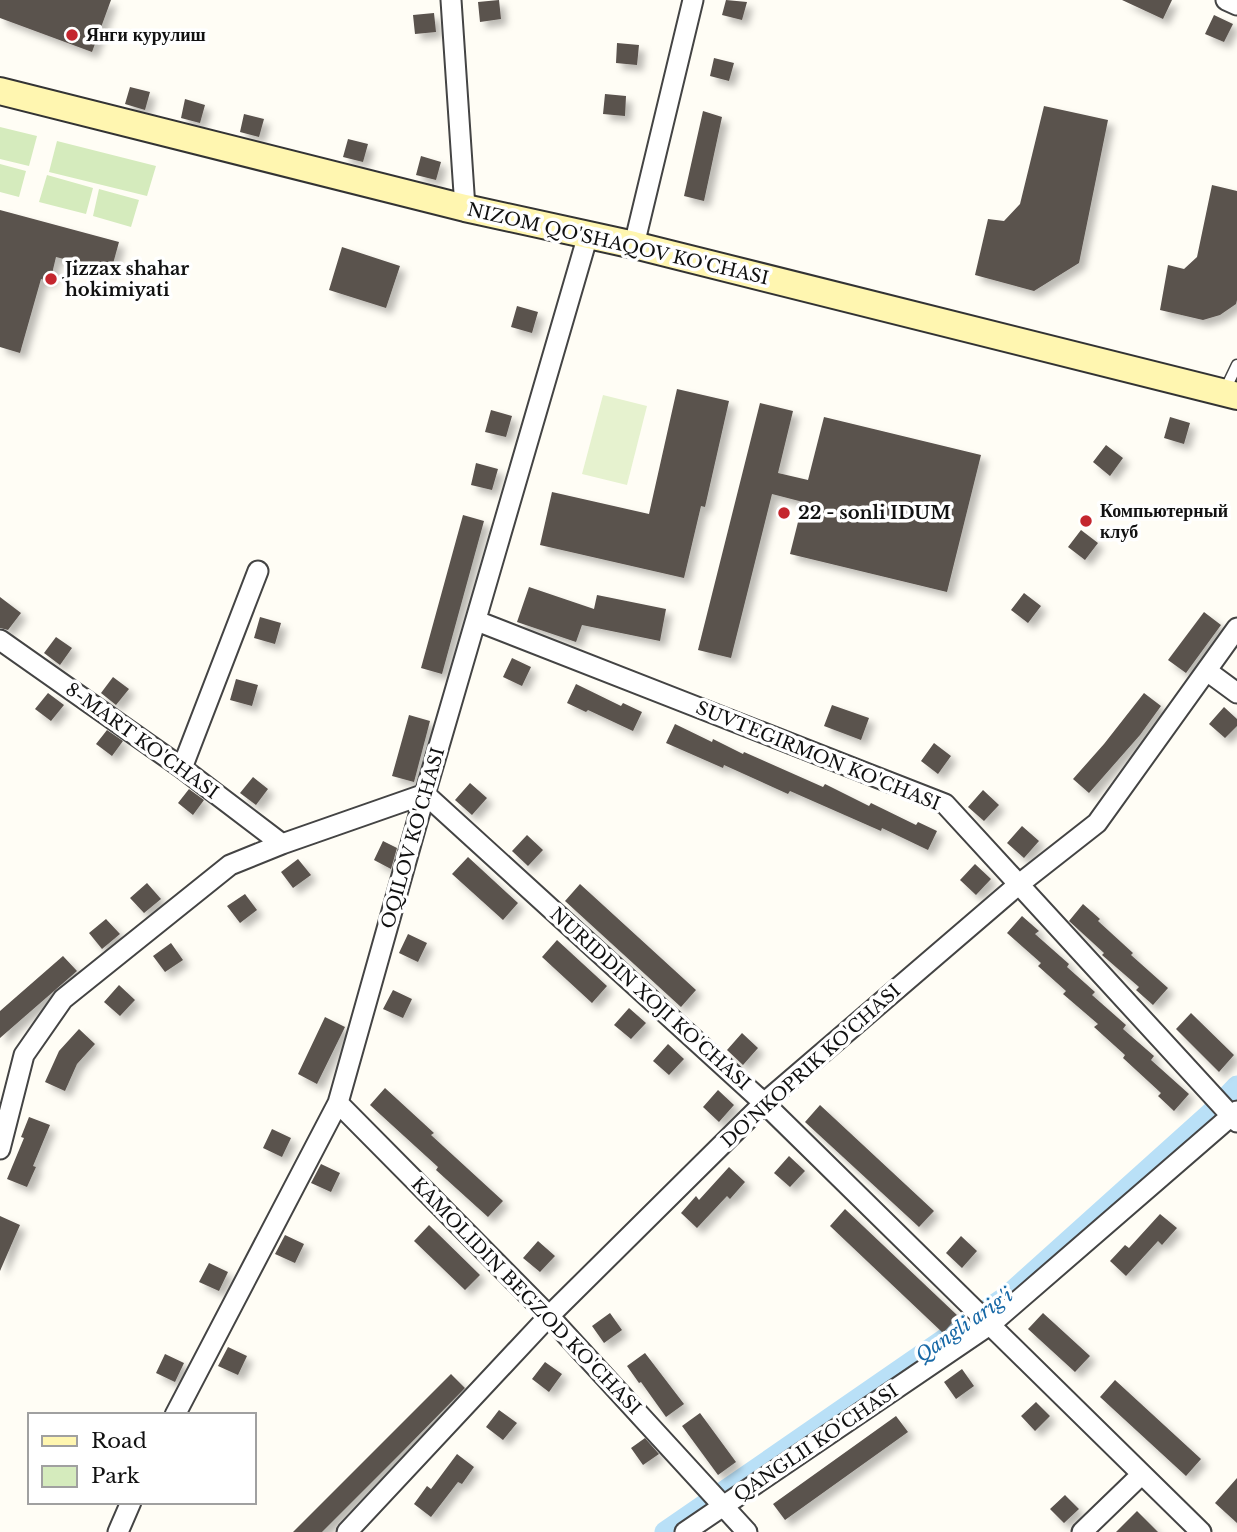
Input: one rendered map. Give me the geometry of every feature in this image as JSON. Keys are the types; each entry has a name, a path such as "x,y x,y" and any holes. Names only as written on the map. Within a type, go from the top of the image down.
{"main road":[{"name":"NIZOM QO'SHAQOV KO'CHASI","path":"0,91 465,208 634,246 1231,394"}],"street":[{"path":"451,0 465,208"},
{"path":"634,246 693,0"},
{"path":"1226,0 1237,5"},
{"name":"OQILOV KO'CHASI","path":"176,1413 338,1103 588,235"},
{"path":"182,768 258,571"},
{"name":"SUVTEGIRMON KO'CHASI","path":"477,621 945,804 1230,1111"},
{"name":"DO'NKOPRIK KO'CHASI","path":"346,1532 550,1317 764,1103 1018,885 1097,823 1237,628"},
{"name":"8-MART KO'CHASI","path":"0,640 182,768 282,844"},
{"path":"1207,671 1237,693"},
{"path":"0,1149 24,1055 63,999 230,865 425,794"},
{"name":"NURIDDIN XOJI KO'CHASI","path":"425,794 764,1103 1201,1532"},
{"name":"KAMOLIDIN BEGZOD KO'CHASI","path":"338,1103 550,1317 747,1532"},
{"name":"QANGLII KO'CHASI","path":"685,1532 718,1498 983,1317 1230,1111"},
{"path":"1082,1532 1142,1474"},
{"path":"118,1532 130,1504"}],"lane":[{"path":"1231,394 1237,365"}],"green space":[{"path":"0,127 37,136 29,166 0,159"},
{"path":"57,141 156,166 147,196 49,172"},
{"path":"0,164 26,171 19,197 0,192"},
{"path":"47,175 93,188 86,214 39,202"},
{"path":"99,189 139,200 131,227 93,216"},
{"path":"603,395 647,406 627,485 582,474"}],"building":[{"name":"Янги курулиш","path":"0,0 111,0 92,52 0,18"},
{"path":"499,0 501,19 480,22 478,2"},
{"path":"726,0 747,2 742,20 722,15"},
{"path":"1122,0 1172,0 1163,19"},
{"path":"434,13 436,32 415,34 413,15"},
{"path":"1214,15 1233,24 1224,42 1205,34"},
{"path":"617,43 639,45 637,65 616,63"},
{"path":"714,58 734,63 729,81 710,76"},
{"path":"130,87 150,92 145,110 125,104"},
{"path":"605,94 626,96 625,116 603,114"},
{"path":"185,99 205,105 200,123 181,118"},
{"path":"1044,106 1108,120 1079,263 1034,291 975,275 988,219 1004,221 1020,204"},
{"path":"703,111 722,117 704,201 684,196"},
{"path":"244,114 264,119 259,137 240,132"},
{"path":"348,139 368,144 363,162 343,157"},
{"path":"421,156 441,162 436,180 416,175"},
{"path":"1212,185 1237,191 1236,304 1220,315 1203,320 1160,310 1168,265 1184,269 1197,257"},
{"path":"0,210 119,242 111,271 56,257 50,282 41,279 20,353 0,347"},
{"path":"342,247 400,266 386,308 329,290"},
{"path":"517,306 538,312 532,333 511,327"},
{"path":"677,389 729,401 705,507 701,506 684,578 540,545 552,492 649,514"},
{"path":"760,403 793,411 778,473 808,480 824,417 981,455 947,592 790,554 803,502 772,494 731,658 698,650"},
{"path":"491,410 512,416 506,437 485,432"},
{"path":"1170,417 1190,423 1184,444 1164,438"},
{"path":"1106,445 1123,458 1110,476 1093,462"},
{"path":"476,463 498,469 492,490 471,485"},
{"path":"463,515 484,521 442,674 421,668"},
{"path":"1081,530 1098,543 1085,560 1068,547"},
{"path":"529,587 594,609 597,595 666,609 660,641 582,625 576,642 517,622"},
{"path":"1024,593 1041,606 1028,623 1011,610"},
{"path":"0,597 21,613 8,630 0,628"},
{"path":"1204,612 1221,625 1186,673 1168,660"},
{"path":"260,617 281,623 275,644 254,638"},
{"path":"56,637 72,648 60,665 44,653"},
{"path":"512,658 531,667 522,686 503,677"},
{"path":"113,677 129,689 116,705 101,693"},
{"path":"236,679 258,685 252,706 230,700"},
{"path":"576,684 621,706 623,703 642,712 633,731 567,703"},
{"path":"48,693 64,705 51,721 35,709"},
{"path":"1144,693 1161,706 1140,735 1089,793 1073,779"},
{"path":"832,705 869,718 861,740 824,726"},
{"path":"1224,707 1237,719 1237,726 1225,738 1209,724"},
{"path":"409,715 430,721 414,782 392,776"},
{"path":"675,724 712,742 713,739 823,787 825,784 869,806 871,803 916,825 918,822 937,831 928,850 882,828 881,831 790,791 788,794 724,765 723,768 666,743"},
{"path":"107,730 123,741 112,756 96,744"},
{"path":"934,743 951,756 938,774 921,761"},
{"path":"253,777 268,789 256,805 240,793"},
{"path":"470,783 487,798 472,815 455,800"},
{"path":"189,789 204,800 193,815 178,803"},
{"path":"983,790 999,805 984,821 968,807"},
{"path":"1022,826 1039,841 1024,858 1007,843"},
{"path":"527,835 543,850 528,866 512,851"},
{"path":"383,841 397,848 391,869 374,860"},
{"path":"468,857 518,903 503,920 452,874"},
{"path":"298,859 311,875 293,888 281,872"},
{"path":"975,864 991,879 976,895 960,880"},
{"path":"147,883 161,899 144,913 130,898"},
{"path":"580,884 696,990 681,1007 565,901"},
{"path":"245,894 257,910 240,923 227,906"},
{"path":"1083,904 1133,953 1131,955 1168,988 1153,1005 1136,990 1139,987 1069,921"},
{"path":"1022,916 1039,931 1035,934 1095,992 1092,995 1126,1025 1123,1029 1154,1056 1151,1060 1189,1094 1174,1111 1158,1096 1161,1093 1123,1058 1125,1055 1094,1027 1098,1024 1063,994 1066,991 1038,966 1041,963 1007,933"},
{"path":"106,919 120,934 102,949 89,933"},
{"path":"408,934 427,943 418,962 399,953"},
{"path":"557,940 607,986 592,1003 542,957"},
{"path":"171,943 183,960 165,972 153,956"},
{"path":"63,956 77,971 0,1038 0,1011"},
{"path":"119,985 135,1000 120,1016 104,1002"},
{"path":"393,990 412,999 403,1018 383,1009"},
{"path":"629,1008 646,1023 631,1039 614,1025"},
{"path":"1191,1013 1234,1055 1219,1072 1176,1029"},
{"path":"325,1017 345,1027 317,1084 298,1074"},
{"path":"79,1029 95,1044 77,1064 65,1091 45,1082 59,1051"},
{"path":"742,1033 758,1048 743,1065 727,1050"},
{"path":"668,1044 684,1059 669,1075 653,1061"},
{"path":"385,1088 434,1133 431,1135 503,1201 488,1217 370,1105"},
{"path":"718,1090 734,1105 719,1122 703,1107"},
{"path":"820,1105 934,1211 919,1227 805,1122"},
{"path":"29,1117 50,1125 27,1187 7,1179 24,1138 21,1137"},
{"path":"272,1129 291,1138 282,1157 263,1148"},
{"path":"789,1156 805,1171 790,1187 774,1173"},
{"path":"321,1164 340,1173 331,1192 311,1183"},
{"path":"729,1167 745,1182 730,1199 727,1196 697,1228 681,1213 696,1196 699,1200"},
{"path":"845,1209 958,1316 943,1333 830,1226"},
{"path":"1160,1214 1177,1228 1162,1245 1158,1241 1126,1276 1110,1261 1125,1245 1129,1248"},
{"path":"0,1216 20,1225 0,1271"},
{"path":"429,1225 480,1275 465,1290 414,1241"},
{"path":"285,1235 304,1244 295,1263 275,1254"},
{"path":"961,1236 977,1251 962,1268 946,1253"},
{"path":"538,1241 555,1256 540,1272 523,1258"},
{"path":"209,1263 228,1272 219,1291 199,1282"},
{"path":"610,1313 622,1330 604,1343 592,1326"},
{"path":"1043,1313 1090,1356 1075,1372 1028,1329"},
{"path":"228,1347 247,1356 238,1375 218,1366"},
{"path":"645,1353 684,1404 666,1417 627,1366"},
{"path":"165,1354 184,1363 175,1382 156,1373"},
{"path":"545,1362 562,1374 549,1392 532,1379"},
{"path":"962,1369 974,1386 956,1399 944,1382"},
{"path":"451,1374 465,1388 322,1532 293,1532"},
{"path":"1115,1380 1201,1459 1186,1476 1100,1397"},
{"path":"1036,1402 1050,1416 1035,1431 1021,1416"},
{"path":"499,1410 517,1423 503,1440 486,1427"},
{"path":"700,1413 736,1462 718,1475 682,1426"},
{"path":"896,1416 908,1432 785,1520 773,1504"},
{"path":"645,1438 659,1454 643,1465 631,1448"},
{"path":"457,1454 474,1467 462,1484 458,1482 431,1517 414,1504 427,1486 431,1489"},
{"path":"1237,1478 1237,1523 1215,1503"},
{"path":"1065,1495 1079,1509 1064,1523 1050,1509"},
{"path":"1137,1511 1158,1532 1116,1532"}],"waterway":[{"name":"Qangli arig'i","path":"665,1532 1007,1296 1215,1109 1237,1086"}],"place":[{"name":"Янги курулиш","path":"72,35"},
{"name":"Jizzax shahar hokimiyati","path":"51,279"},
{"name":"22 - sonli IDUM","path":"784,513"},
{"name":"Компьютерный клуб","path":"1086,521"}]}
